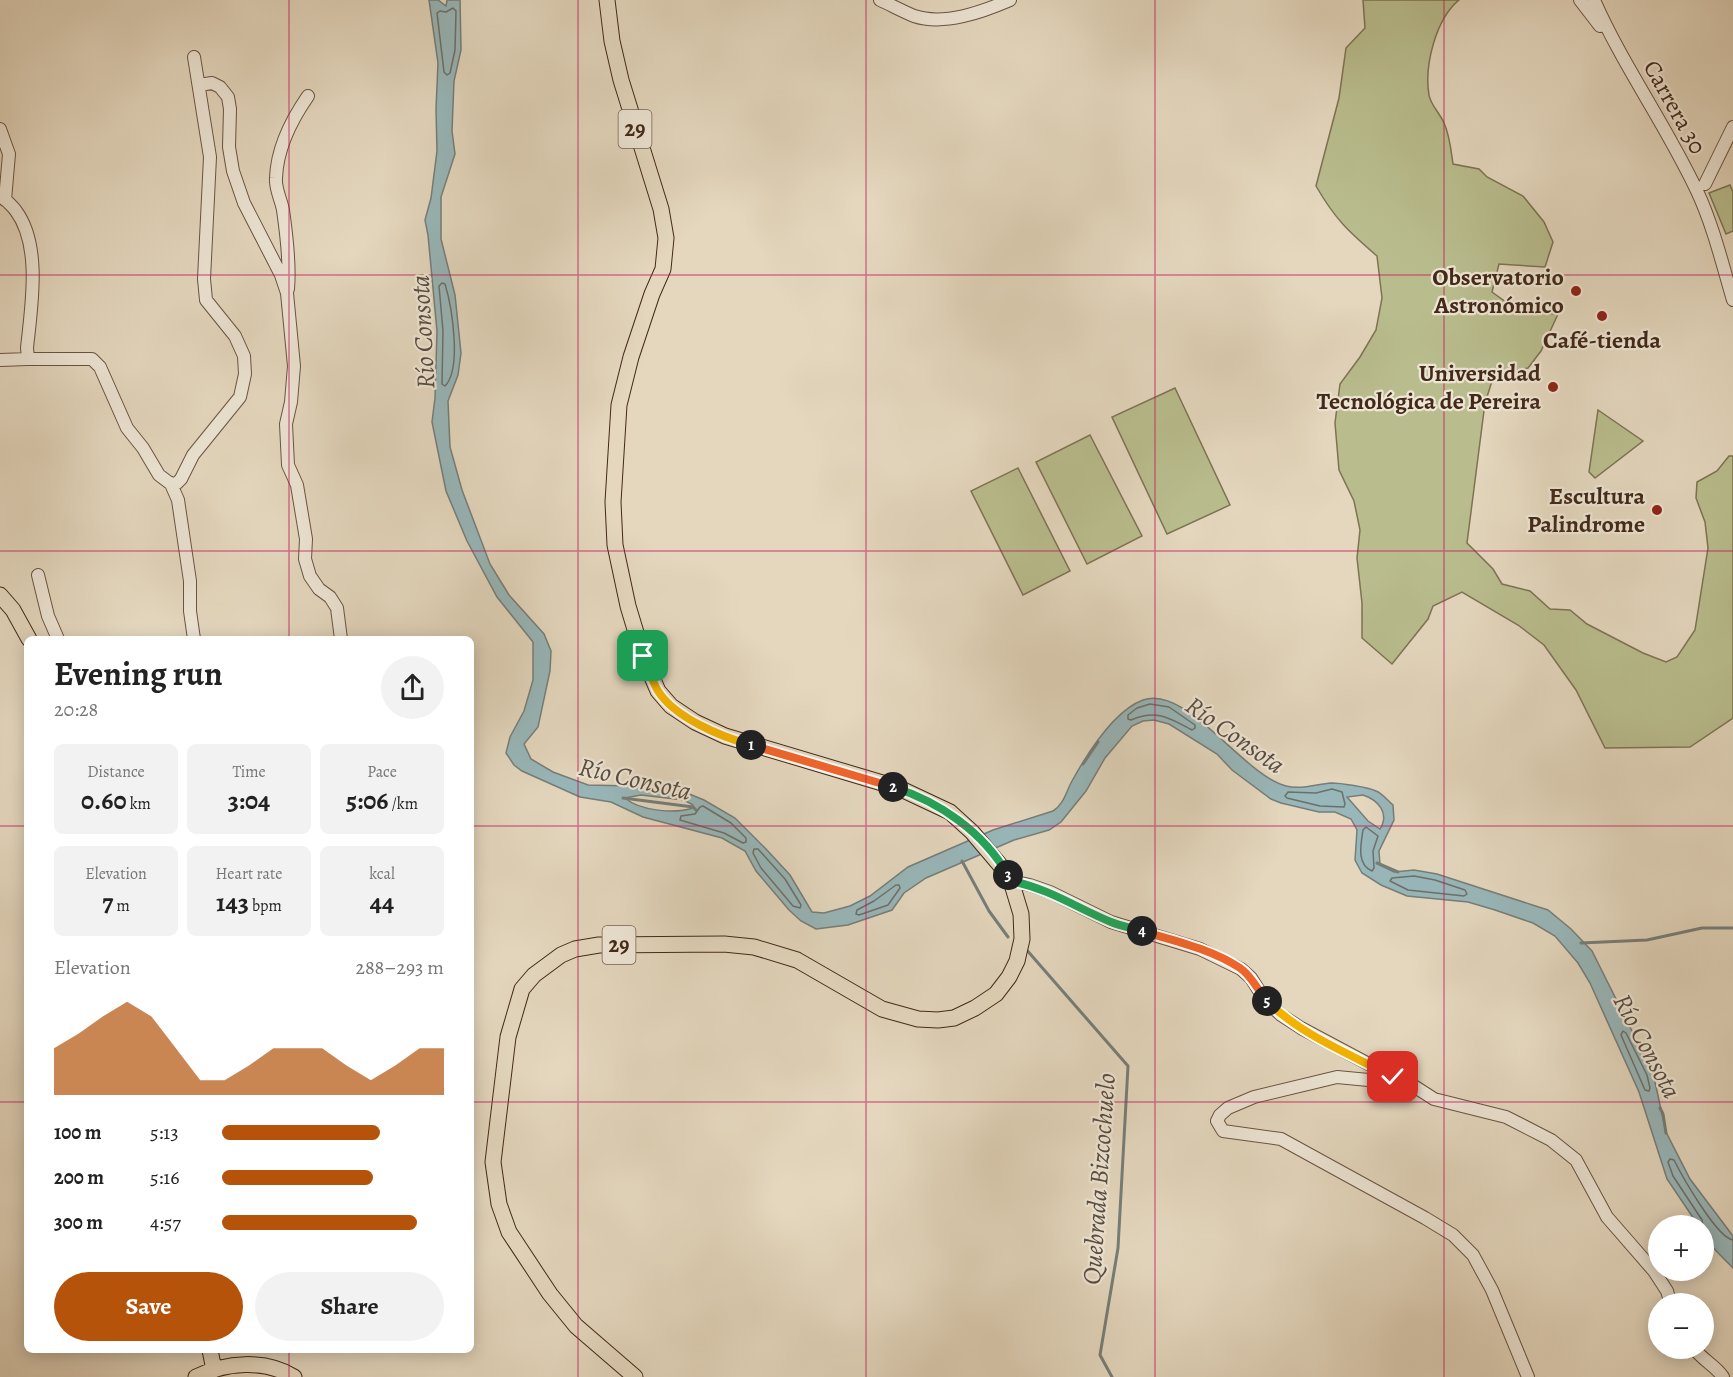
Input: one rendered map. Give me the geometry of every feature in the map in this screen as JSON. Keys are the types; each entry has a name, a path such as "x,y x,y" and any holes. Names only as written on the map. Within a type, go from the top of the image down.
{"main road":[{"name":"29","path":"607,0 612,41 621,80 661,209 666,238 663,269 631,357 619,405 613,482 615,545 619,566 643,656 654,682 658,691 671,706 695,722 725,736 899,788 950,812 994,856 1011,881 1021,914 1022,939 1017,961 1009,977 996,994 954,1018 938,1020 918,1019 882,1009 797,960 754,946 724,944 599,945 575,949 546,964 522,989 508,1036 494,1145 494,1182 499,1204 509,1232 549,1294 583,1332 634,1377"},
{"path":"0,595 13,610 27,636"},
{"path":"211,1353 214,1370"},
{"path":"196,1377 214,1370 250,1364 277,1369 294,1377"}],"street":[{"path":"880,0 915,16 936,20 990,8 1010,0"},
{"name":"Carrera 30","path":"1585,1 1641,88 1698,192 1733,300"},
{"path":"171,484 177,483 181,478 193,456 240,397 245,374 244,356 235,336 206,300 204,279 210,157 194,57"},
{"path":"199,85 212,83 220,87 228,97 229,147 233,171 244,203 281,275 287,293"},
{"path":"308,96 297,111 280,151 276,177 289,274 287,293 294,366 291,402 286,424 288,465 297,485 306,539 305,559 310,576 319,589 330,597 336,608 341,636"},
{"path":"1705,184 1733,127"},
{"path":"0,129 9,154 3,197 17,212 27,236 31,263 32,300 28,359"},
{"path":"0,360 92,359 100,367 127,428 159,475 171,484 178,500 190,581 190,611 194,636"},
{"path":"38,574 48,616 57,636"},
{"path":"1011,881 1050,892 1111,922 1200,949 1241,969 1251,978 1265,1000 1281,1015 1393,1077 1406,1081 1434,1099 1506,1118 1551,1140 1576,1160 1607,1217 1654,1271 1668,1293"},
{"path":"1393,1077 1379,1081 1336,1077 1254,1097 1228,1108 1217,1121 1223,1131 1281,1139 1453,1235 1473,1255 1487,1281 1528,1377"},
{"path":"1703,1359 1717,1369 1723,1377"}],"green space":[{"path":"1363,0 1459,0 1451,8 1438,30 1428,70 1429,95 1446,128 1453,164 1479,169 1487,177 1523,196 1544,222 1553,242 1545,267 1499,264 1492,292 1520,312 1558,314 1541,351 1528,368 1494,375 1485,403 1467,543 1493,569 1502,584 1530,591 1550,609 1570,610 1587,624 1643,653 1666,662 1677,657 1695,630 1708,548 1705,522 1696,498 1697,482 1717,471 1729,456 1733,456 1733,718 1690,747 1605,748 1576,690 1544,645 1518,625 1462,592 1433,606 1428,619 1392,664 1362,638 1362,603 1357,558 1360,530 1354,501 1339,470 1335,423 1340,384 1376,330 1382,298 1377,256 1343,224 1316,186 1339,98 1346,48 1365,28"},
{"path":"1730,185 1733,192 1733,231 1726,234 1709,193"},
{"path":"1175,388 1230,505 1167,534 1112,417"},
{"path":"1598,410 1643,441 1595,478 1589,472"},
{"path":"1090,435 1142,536 1087,564 1036,462"},
{"path":"1018,468 1070,571 1023,595 971,491"}],"water":[{"path":"429,0 438,0 446,6 447,0 460,0 461,50 454,81 452,131 455,154 441,197 441,239 455,295 461,353 458,375 448,401 450,447 462,490 490,564 509,595 544,634 551,651 550,671 538,727 524,744 531,759 553,772 588,785 672,787 704,800 735,818 790,875 812,912 824,913 850,906 870,896 908,867 993,830 1053,811 1062,801 1093,746 1121,714 1143,700 1160,699 1177,705 1196,717 1252,766 1286,786 1303,787 1335,783 1367,788 1380,793 1393,805 1394,820 1379,851 1380,865 1394,872 1414,870 1437,874 1548,910 1571,929 1592,951 1653,1073 1666,1132 1690,1179 1733,1236 1733,1268 1714,1248 1714,1215 1691,1215 1667,1179 1639,1092 1590,983 1578,963 1555,936 1533,923 1468,902 1407,896 1381,885 1362,873 1355,860 1357,830 1351,819 1335,812 1319,812 1271,799 1232,770 1217,754 1169,724 1154,720 1143,721 1132,726 1105,758 1086,791 1061,822 1049,830 1014,840 926,878 904,893 892,910 848,925 816,929 801,921 789,910 756,871 745,851 722,838 643,817 611,802 580,797 522,771 514,765 506,753 510,737 524,711 533,680 533,642 497,597 467,541 446,491 432,422 437,331 425,220 431,198 437,151 438,63","holes":["641,795 684,800 693,805 693,808 677,811 658,810 639,806 625,798","1363,795 1373,800 1383,813 1384,818 1380,829 1368,821 1347,797"]}],"waterway":[{"name":"Río Consota","path":"1083,764 1098,742"},
{"name":"Río Consota","path":"623,798 693,807 696,810"},
{"path":"962,861 989,911 1008,937"},
{"name":"Río Consota","path":"1377,863 1398,872"},
{"path":"1581,943 1647,940 1702,928 1733,928"},
{"name":"Quebrada Bizcochuelo","path":"1025,948 1128,1066 1118,1248 1100,1355 1112,1377"},
{"name":"Río Consota","path":"1660,1108 1666,1133"}],"place":[{"name":"Observatorio Astronómico","path":"1576,291"},
{"name":"Café-tienda","path":"1602,316"},
{"name":"Universidad Tecnológica de Pereira","path":"1553,387"},
{"name":"Escultura Palindrome","path":"1657,510"}],"route":[{"path":"643,656 658,691 671,706 695,722 748,744 899,788 950,812 994,856 1011,881 1050,892 1111,922 1200,949 1241,969 1251,978 1265,1000 1281,1015 1393,1077"}]}
